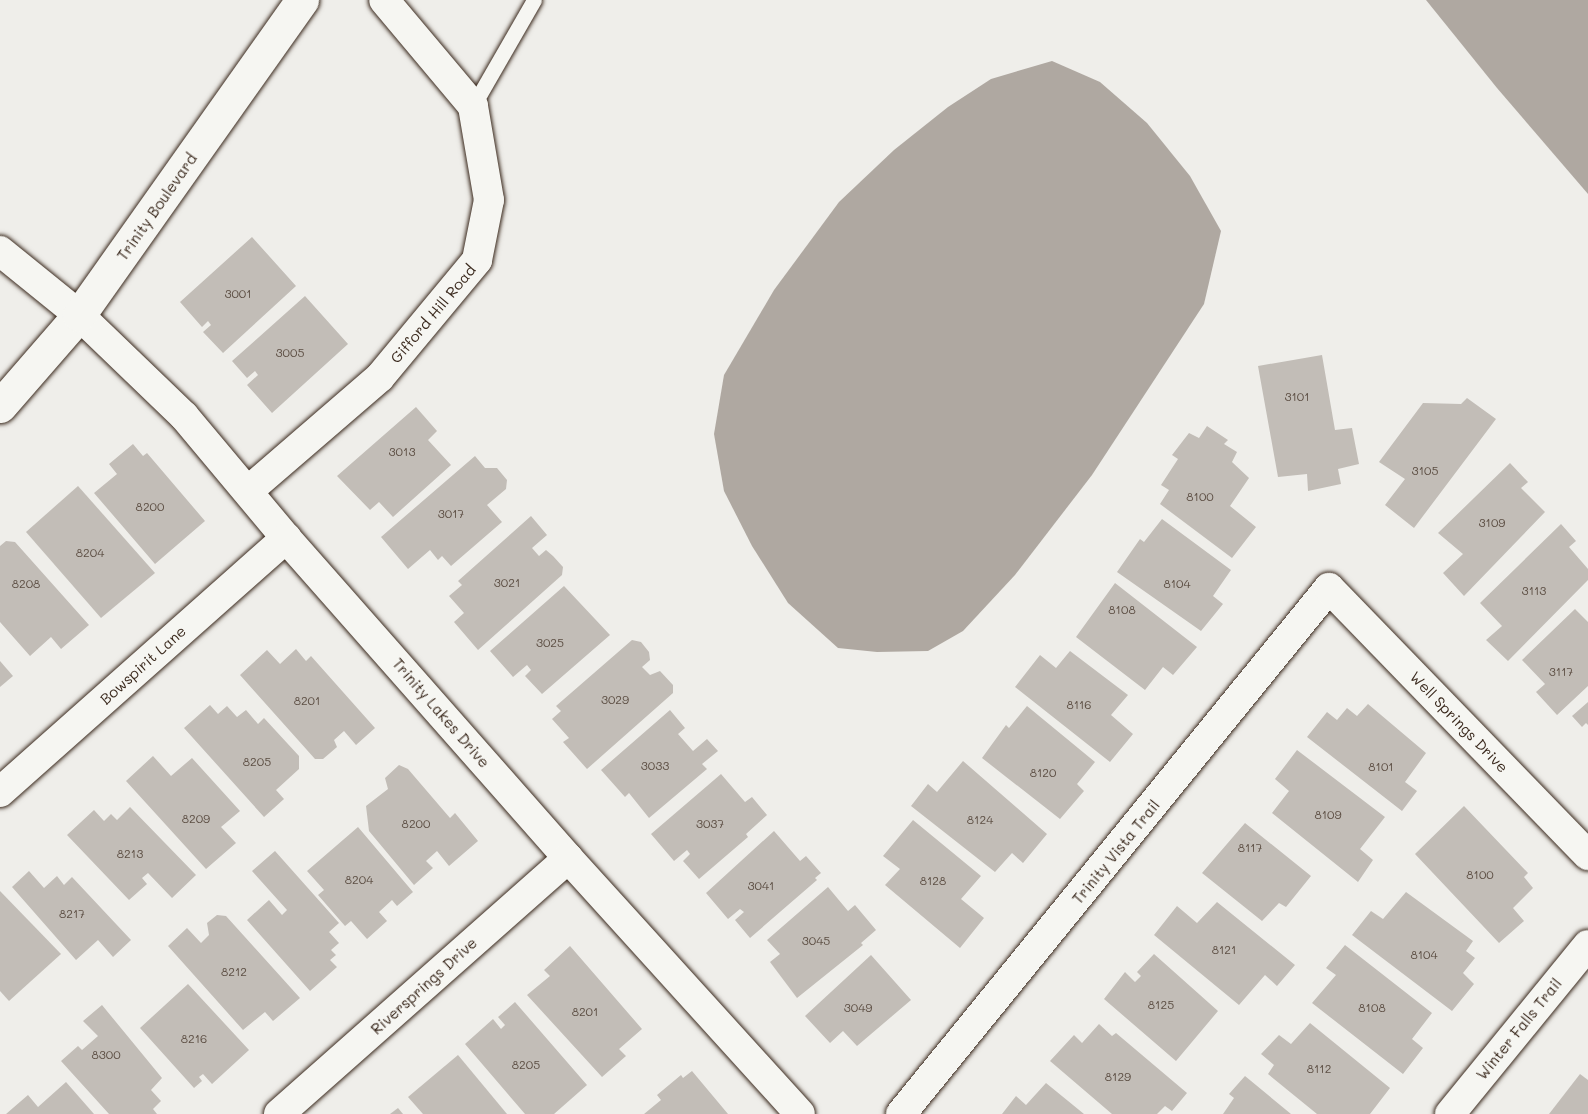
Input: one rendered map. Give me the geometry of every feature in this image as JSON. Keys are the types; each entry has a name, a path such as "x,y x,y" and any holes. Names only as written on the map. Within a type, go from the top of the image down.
{"main road":[{"name":"Trinity Boulevard","path":"0,406 79,315 302,0"}],"street":[{"path":"384,0 473,106"},
{"name":"Gifford Hill Road","path":"248,491 380,377 477,260 489,200 473,106"},
{"name":"Trinity Lakes Drive","path":"0,251 79,315 184,416 286,538 568,858 800,1114"},
{"name":"Bowspirit Lane","path":"0,792 286,538"},
{"name":"Well Springs Drive","path":"1329,588 1588,855"},
{"name":"Trinity Vista Trail","path":"901,1114 1329,588"},
{"name":"Riversprings Drive","path":"279,1114 568,858"},
{"name":"Winter Falls Trail","path":"1450,1114 1588,945"}],"lane":[{"path":"473,106 534,0"}],"shaded area":[{"path":"1426,0 1588,0 1588,194 1497,88"},
{"path":"1052,61 1100,82 1147,123 1190,176 1221,231 1204,304 1092,475 1015,575 963,631 928,651 877,652 838,648 788,603 752,546 724,491 714,434 724,375 774,290 839,202 894,150 948,107 991,79"}],"building":[{"path":"252,237 296,286 223,353 203,332 211,325 208,321 202,327 180,302"},
{"path":"305,296 348,344 272,413 247,385 258,375 255,371 247,378 232,361"},
{"path":"1322,355 1335,430 1352,428 1359,464 1338,469 1341,484 1308,491 1307,474 1278,477 1258,366"},
{"path":"1467,398 1496,419 1414,528 1385,505 1405,479 1379,462 1423,403 1461,404"},
{"path":"416,407 437,431 428,440 451,465 393,517 379,502 370,510 337,476"},
{"path":"1207,426 1228,440 1224,444 1237,452 1232,462 1249,478 1230,506 1256,527 1232,558 1160,504 1169,490 1161,485 1178,459 1172,455 1189,433 1199,438"},
{"path":"133,444 143,456 147,453 205,521 155,564 94,493 117,474 109,464"},
{"path":"475,456 485,468 497,468 507,480 506,489 487,505 502,522 451,566 442,556 438,560 430,550 408,569 381,537"},
{"path":"1510,463 1528,482 1521,488 1545,512 1464,596 1443,573 1463,554 1438,533"},
{"path":"78,486 155,573 101,618 26,532"},
{"path":"531,516 547,535 532,548 539,556 546,550 553,556 563,567 562,575 478,650 454,622 464,613 449,596 462,585 458,581"},
{"path":"1162,519 1231,570 1213,596 1223,604 1201,631 1117,572 1140,539 1144,542"},
{"path":"1561,524 1576,541 1569,547 1588,569 1588,580 1508,661 1486,640 1502,626 1480,603"},
{"path":"6,541 15,542 89,625 61,649 51,637 30,656 0,622 0,546"},
{"path":"1115,583 1197,647 1173,675 1163,667 1145,690 1076,637"},
{"path":"564,586 610,635 542,694 525,676 531,670 527,665 513,677 490,651"},
{"path":"1575,609 1588,622 1588,686 1557,715 1536,692 1545,684 1522,660"},
{"path":"632,640 641,642 649,652 650,660 642,667 650,675 660,671 673,685 673,693 587,769 563,742 569,738 552,719 561,711 556,706"},
{"path":"296,649 306,661 311,656 375,728 356,745 344,731 334,740 337,747 323,759 315,759 240,675 267,650 280,664"},
{"path":"1070,651 1128,695 1111,715 1133,734 1110,762 1015,687 1040,655 1056,668"},
{"path":"0,661 13,676 0,687"},
{"path":"1588,702 1588,725 1586,723 1582,727 1572,716"},
{"path":"1368,704 1426,753 1405,782 1417,791 1402,811 1307,737 1327,712 1337,720 1347,708 1357,716"},
{"path":"210,705 218,714 227,706 237,717 246,710 258,724 264,718 299,756 299,769 276,790 284,799 264,817 184,728"},
{"path":"1027,706 1095,762 1077,784 1084,791 1060,819 982,758 1006,725 1009,728"},
{"path":"670,710 685,728 678,734 693,751 707,739 718,751 702,764 707,769 649,818 629,793 625,797 601,770"},
{"path":"1297,750 1385,817 1360,849 1373,860 1358,882 1272,813 1289,791 1275,779"},
{"path":"153,756 171,776 192,758 240,811 221,827 236,843 206,869 126,781"},
{"path":"963,761 1047,834 1023,863 1012,853 995,872 911,806 928,784 937,792"},
{"path":"399,765 408,769 450,818 455,813 478,841 449,866 437,851 426,861 433,868 414,885 369,831 366,806 388,789 385,778"},
{"path":"721,774 745,802 752,797 767,815 746,834 748,837 699,879 683,861 690,854 687,850 674,861 651,834"},
{"path":"1464,806 1528,873 1524,877 1533,888 1513,908 1524,921 1499,943 1415,854"},
{"path":"130,807 196,875 172,898 148,873 142,878 147,884 129,900 67,835 94,810 104,821 111,814 117,820"},
{"path":"913,820 981,876 961,899 984,918 960,948 885,885 900,869 883,856"},
{"path":"1245,823 1311,876 1286,907 1279,903 1262,921 1202,873"},
{"path":"358,827 413,892 397,906 392,900 379,912 387,921 367,939 351,921 345,926 318,895 324,890 307,871"},
{"path":"774,831 800,861 806,856 821,873 815,878 817,880 750,938 735,920 744,912 740,909 728,919 706,893"},
{"path":"275,851 339,923 329,932 339,943 331,950 336,955 330,960 337,967 310,991 247,920 269,900 282,915 287,910 252,871"},
{"path":"29,871 44,888 57,876 64,885 72,877 131,940 113,957 98,940 76,960 12,887"},
{"path":"828,887 848,911 855,905 876,930 861,943 863,945 797,998 770,962 780,954 767,940"},
{"path":"0,891 61,954 9,1001 0,991"},
{"path":"1406,892 1473,941 1466,951 1475,958 1463,973 1474,984 1452,1011 1352,935 1371,911 1383,919"},
{"path":"1217,902 1295,965 1277,986 1265,975 1239,1005 1154,935 1177,906 1197,923"},
{"path":"217,915 226,916 300,998 273,1021 265,1012 243,1030 168,946 187,928 201,943 209,935 207,923"},
{"path":"1345,945 1432,1013 1412,1039 1423,1048 1403,1074 1312,1003 1336,975 1326,968"},
{"path":"570,946 642,1029 619,1049 626,1056 602,1077 527,995 550,976 544,970"},
{"path":"1154,954 1218,1011 1176,1061 1104,999 1125,972 1135,982 1141,976 1137,972"},
{"path":"871,955 911,1000 857,1046 843,1031 830,1043 805,1016"},
{"path":"188,984 249,1050 212,1084 203,1074 199,1077 202,1081 194,1088 140,1028"},
{"path":"515,1002 587,1085 554,1114 525,1114 465,1044 493,1019 501,1029 505,1025 498,1017"},
{"path":"102,1005 162,1078 151,1090 161,1101 153,1109 157,1114 109,1114 61,1061 78,1046 82,1050 98,1036 83,1021"},
{"path":"1310,1023 1390,1088 1370,1114 1317,1114 1268,1074 1274,1065 1261,1054 1279,1035 1291,1044"},
{"path":"1099,1024 1112,1036 1116,1033 1187,1093 1172,1111 1165,1106 1157,1114 1112,1114 1050,1061 1074,1035 1082,1043"},
{"path":"458,1055 507,1114 423,1114 408,1097"},
{"path":"692,1071 728,1114 644,1114 661,1100 657,1095 681,1075 683,1078"},
{"path":"1580,1074 1588,1080 1588,1114 1549,1114"},
{"path":"1245,1076 1291,1114 1223,1114 1234,1098 1229,1094"},
{"path":"66,1082 94,1114 6,1114 28,1095 38,1107"},
{"path":"1046,1083 1084,1114 1002,1114 1016,1096 1026,1105"},
{"path":"398,1108 403,1114 390,1114"}]}
